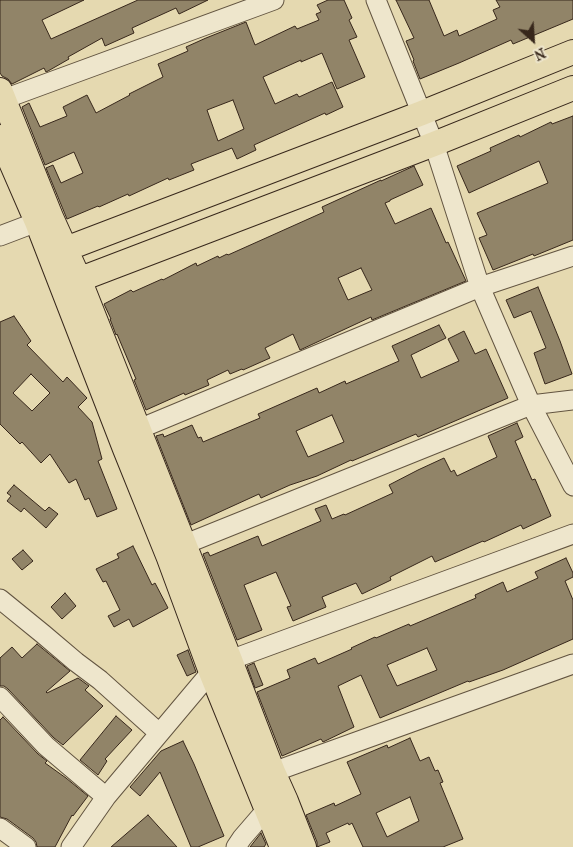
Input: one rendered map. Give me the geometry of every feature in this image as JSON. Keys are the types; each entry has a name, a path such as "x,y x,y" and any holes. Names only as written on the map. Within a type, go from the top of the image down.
{"main road":[{"path":"57,252 422,113 573,52"},
{"path":"70,282 434,144 573,88"},
{"path":"2,95 57,252 139,429 183,545 220,666 267,809 282,847"},
{"path":"0,136 44,219"},
{"path":"70,282 169,558 286,801 304,847"}],"street":[{"path":"2,95 274,0"},
{"path":"376,0 434,144 480,287 531,405 573,486"},
{"path":"0,236 44,219"},
{"path":"139,429 480,287 573,256"},
{"path":"183,545 531,405 573,400"},
{"path":"71,847 106,797 159,733 220,666 573,534"},
{"path":"0,599 100,680 159,733"},
{"path":"272,772 573,664"},
{"path":"0,697 46,746 106,797"},
{"path":"236,847 267,809"},
{"path":"0,828 26,847"}],"building":[{"path":"0,0 84,0 42,20 51,39 138,0 208,0 179,14 176,8 132,28 134,33 105,46 102,38 68,57 69,59 48,71 46,72 44,68 12,84 0,73"},
{"path":"328,0 344,0 352,18 349,20 357,37 349,40 365,77 337,89 322,53 263,77 275,104 297,94 299,97 332,82 343,107 326,115 325,113 254,145 256,150 237,159 232,148 191,164 194,170 169,180 168,178 129,196 128,194 67,219 46,168 53,165 61,183 83,173 74,152 45,165 22,107 29,103 40,127 67,116 63,107 87,95 96,113 163,77 158,64 188,51 186,47 246,22 255,45 295,26 297,29 319,20 316,14 321,12 317,5","holes":["233,100 244,129 218,141 207,110"]},
{"path":"396,0 429,0 444,36 457,30 459,36 497,19 493,10 500,7 496,0 573,0 573,19 513,44 511,40 420,79 406,41 414,38"},
{"path":"573,116 573,240 493,270 479,238 487,235 477,213 548,183 539,161 469,193 457,166 491,151 490,148 519,135 520,137 551,122 552,124"},
{"path":"414,166 423,185 385,203 395,224 431,208 446,243 448,242 466,281 372,320 371,317 300,350 293,334 265,348 270,358 230,374 228,370 207,380 209,385 185,395 184,393 146,410 134,380 136,379 104,304 131,290 133,292 163,280 196,263 197,266 218,256 219,258 228,255 324,212 322,207","holes":["361,268 372,290 348,300 338,278"]},
{"path":"538,287 572,374 545,384 534,353 546,348 531,311 514,318 506,300"},
{"path":"14,316 31,341 27,345 63,382 67,377 87,398 78,407 92,422 102,459 98,461 117,509 97,517 89,498 85,500 76,479 69,483 50,454 41,463 22,442 20,444 0,424 0,322","holes":["31,374 50,393 32,411 13,393"]},
{"path":"439,325 446,338 411,355 421,378 459,361 448,339 464,331 475,354 486,349 508,398 418,437 416,434 261,498 259,494 191,525 156,436 163,434 164,437 192,425 198,438 201,437 203,442 260,418 258,414 317,388 319,393 345,381 346,384 399,361 392,346","holes":["332,415 344,442 308,457 296,431"]},
{"path":"517,423 523,437 515,441 532,480 535,479 551,516 523,529 521,525 435,562 432,556 390,577 391,580 362,594 356,583 322,597 326,607 293,621 287,607 291,606 276,572 244,585 262,630 237,640 203,554 208,552 210,556 258,536 262,546 321,521 315,509 326,505 332,519 345,515 393,493 389,485 444,458 451,472 454,470 457,476 497,457 488,436"},
{"path":"14,485 45,511 49,507 58,514 46,528 24,508 21,512 7,501 11,496 7,493"},
{"path":"133,546 152,585 155,583 168,608 133,627 129,619 114,627 108,616 120,610 106,581 103,582 96,569 119,558 117,554"},
{"path":"23,550 33,561 22,570 12,559"},
{"path":"566,558 573,573 573,577 565,581 573,600 573,639 503,670 468,681 380,718 361,675 338,686 354,727 323,742 321,739 282,756 257,692 290,678 287,670 315,658 318,664 375,637 409,624 410,626 476,598 475,595 503,582 507,592 538,578 535,572","holes":["427,648 437,670 397,686 387,665"]},
{"path":"65,593 76,606 62,619 51,607"},
{"path":"37,644 70,671 47,693 78,678 89,686 85,690 103,706 63,745 54,738 8,689 0,686 0,658 12,647 22,658"},
{"path":"188,650 196,672 187,676 177,655"},
{"path":"254,663 263,685 255,688 247,666"},
{"path":"116,716 132,730 105,759 107,761 98,775 80,760"},
{"path":"3,717 47,761 45,763 88,796 72,815 55,847 37,847 33,838 7,819 0,817 0,720"},
{"path":"410,738 420,761 429,757 435,771 438,770 443,782 440,783 463,839 443,847 363,847 352,823 349,825 348,823 326,833 330,842 317,847 317,842 306,815 334,803 335,806 361,794 347,762 387,745 388,748","holes":["410,797 419,821 387,837 376,813"]},
{"path":"183,741 224,836 198,847 191,847 160,772 140,796 130,787 161,751"},
{"path":"148,815 177,847 111,847"},
{"path":"261,833 266,844 264,847 250,847"}]}
